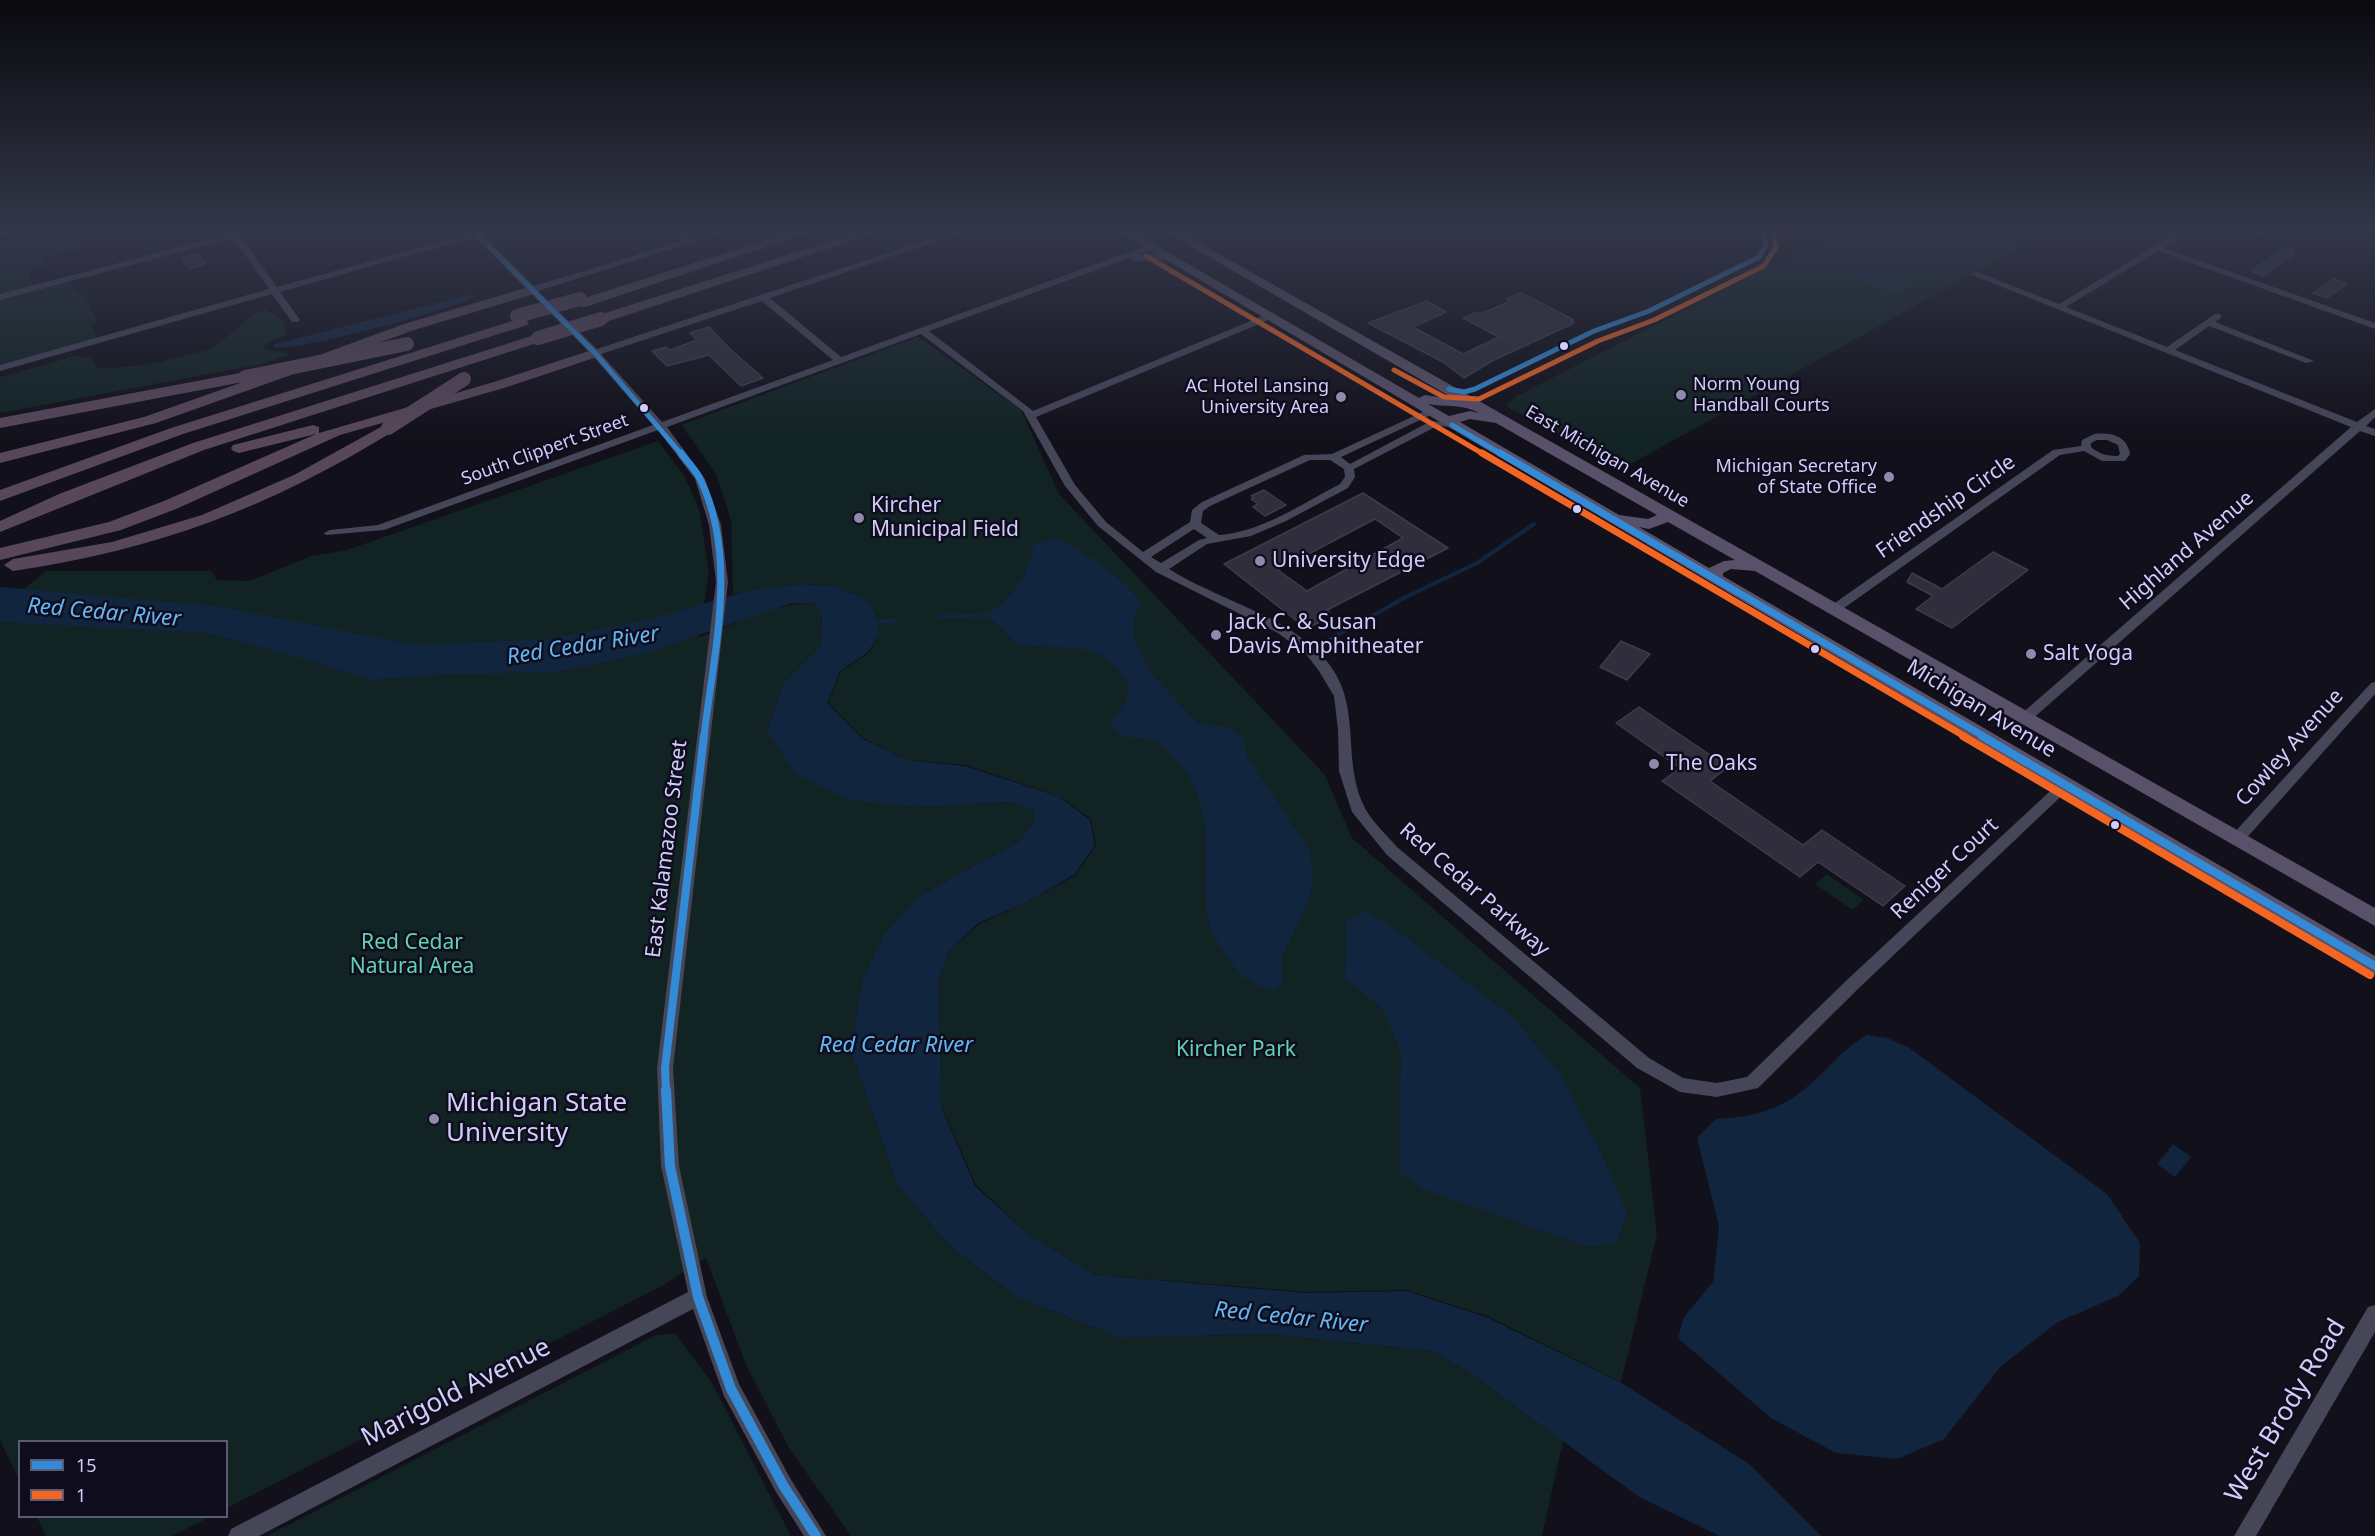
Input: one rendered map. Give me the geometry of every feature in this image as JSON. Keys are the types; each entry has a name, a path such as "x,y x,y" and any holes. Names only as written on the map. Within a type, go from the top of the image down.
{"highway":[{"path":"0,458 150,420 422,323 496,301"},
{"path":"0,495 177,431 519,319 582,301"},
{"path":"0,528 92,487 168,458 658,301"},
{"path":"0,423 407,344 519,319"},
{"path":"0,567 97,552 206,521 293,484 388,428 464,379 540,340"},
{"path":"0,554 62,542 131,520 328,435 596,353"},
{"path":"0,495 76,460 334,355"},
{"path":"0,528 89,493 180,464 457,396"}],"main road":[{"path":"1241,301 1381,384 1427,405 1457,411 1476,410"},
{"name":"East Michigan Avenue","path":"1295,301 1449,389 1476,410 1529,435 1933,666"},
{"path":"1427,405 1440,398 1449,389"},
{"path":"1427,405 1452,425 1459,416 1476,410"},
{"name":"Michigan Avenue","path":"1452,425 2375,966"},
{"path":"1598,509 1643,524 1653,523 1669,516"},
{"path":"1716,579 1715,571 1725,565 1763,569"},
{"name":"Michigan Avenue","path":"1933,666 2375,918"}],"street":[{"path":"0,368 240,301"},
{"path":"282,301 295,320"},
{"name":"East Kalamazoo Street","path":"543,301 596,353 660,426 700,479 715,525 722,582 665,1068 670,1166 698,1297 731,1389 783,1485 816,1536"},
{"path":"596,353 752,301"},
{"path":"767,301 840,361"},
{"name":"South Clippert Street","path":"330,533 380,528 1006,301"},
{"path":"2041,301 2375,434"},
{"path":"2059,308 2071,301"},
{"path":"2304,301 2375,326"},
{"path":"2167,351 2218,316"},
{"path":"1032,415 1268,317"},
{"path":"2209,323 2309,361"},
{"name":"Red Cedar Parkway","path":"922,331 1017,401 1032,415 1070,486 1102,524 1160,569 1282,630 1310,651 1324,668 1340,696 1346,730 1346,771 1357,808 1392,851 1643,1063 1680,1085 1717,1090 1752,1083 1854,982"},
{"path":"1143,557 1195,524 1198,510 1206,504 1308,457 1333,457 1427,405"},
{"name":"Highland Avenue","path":"2025,718 2375,412"},
{"path":"1349,468 1432,425 1452,425"},
{"name":"Friendship Circle","path":"1833,609 2057,452 2085,448"},
{"path":"1160,569 1203,542 1247,534 1344,486 1350,477 1349,468 1333,457"},
{"path":"1195,524 1205,533 1218,538"},
{"name":"Cowley Avenue","path":"2237,839 2375,686"},
{"name":"Reniger Court","path":"1854,982 2066,785"},
{"name":"Marigold Avenue","path":"238,1536 698,1297"},
{"name":"West Brody Road","path":"2244,1536 2375,1314"}],"green space":[{"path":"0,301 87,301 97,320 91,325 97,338 0,365"},
{"path":"1703,301 1924,301 1622,469 1506,406 1515,397"},
{"path":"266,309 282,320 287,334 264,345 266,349 289,354 262,364 0,413 0,377 76,356 90,357 99,369 152,364 212,349 257,312"},
{"name":"Kircher Park","path":"918,337 1021,410 1059,494 1325,775 1352,838 1640,1088 1657,1235 1621,1382 1487,1316 1407,1290 1308,1292 1095,1275 1029,1235 976,1185 941,1106 939,980 950,950 979,924 1027,902 1076,875 1096,845 1091,819 1061,797 966,765 906,760 863,738 828,702 841,671 869,653 880,634 875,613 867,599 833,586 800,584 733,594 731,521 717,476 682,425"},
{"name":"Red Cedar Natural Area","path":"658,441 685,477 699,509 709,572 699,637 785,606 815,603 822,615 820,647 783,684 767,731 971,804 1008,802 1032,809 1035,821 1018,842 921,895 862,981 851,1051 897,1184 950,1246 1015,1296 1121,1338 1267,1334 1432,1351 1469,1372 1563,1441 1542,1536 851,1536 789,1448 746,1365 706,1258 660,1287 228,1507 228,1440 18,1440 18,1478 0,1440 0,608 46,571 211,571 217,580 249,581 311,556 347,550"},
{"path":"1827,874 1864,900 1852,910 1815,884"},
{"path":"675,1333 712,1383 791,1536 267,1536 656,1335"},
{"path":"37,1518 208,1518 172,1536 46,1536"}],"water":[{"path":"445,301 465,301 340,337 287,347 273,347 275,344"},
{"path":"1054,538 1102,565 1134,593 1141,603 1133,621 1133,637 1151,674 1198,723 1227,727 1244,739 1246,755 1310,851 1313,872 1310,897 1281,959 1283,982 1273,991 1242,975 1229,960 1208,922 1205,826 1196,791 1187,773 1160,745 1150,740 1123,735 1111,724 1126,701 1129,685 1118,669 1106,658 1094,652 1066,647 1017,644 987,615 1018,585 1028,567 1033,545"},
{"name":"Red Cedar River","path":"800,584 833,586 867,599 875,613 880,634 868,652 840,671 827,703 863,739 906,760 965,766 1060,797 1090,820 1095,845 1075,874 1027,902 978,923 950,950 939,979 941,1107 975,1186 1029,1235 1095,1275 1307,1293 1407,1291 1486,1317 1620,1382 1749,1464 1821,1536 1720,1536 1639,1497 1469,1372 1432,1351 1267,1334 1121,1338 1015,1296 950,1246 897,1184 851,1051 862,981 884,935 921,895 1018,842 1035,821 1032,809 1008,802 919,807 848,800 795,773 767,731 783,684 820,647 822,616 815,603 792,603 650,652 557,672 431,675 371,680 301,658 207,633 0,622 0,587 216,606 415,645 548,639 647,620 747,591"},
{"path":"1366,911 1392,927 1512,1016 1560,1074 1596,1142 1627,1213 1616,1243 1589,1247 1429,1192 1399,1173 1401,1053 1383,1009 1345,978 1346,920"},
{"path":"1867,1035 1887,1038 1908,1047 2107,1194 2140,1243 2139,1276 2118,1296 2058,1322 2001,1366 1944,1439 1897,1459 1836,1453 1771,1418 1678,1338 1684,1317 1713,1282 1719,1226 1697,1138 1716,1119 1741,1117 1786,1102 1807,1087 1850,1046"},
{"path":"2173,1144 2191,1157 2175,1177 2157,1164"}],"building":[{"path":"1427,301 1446,312 1413,327 1463,354 1499,337 1463,318 1477,312 1481,314 1510,301 1536,301 1574,320 1571,321 1574,323 1492,361 1464,378 1443,362 1368,323"},
{"path":"709,327 763,378 741,386 709,355 667,366 652,351 666,347 670,350 697,340 690,333"},
{"path":"1264,490 1286,505 1265,516 1253,507 1258,504 1251,499 1254,498 1251,496"},
{"name":"University Edge","path":"1363,493 1448,548 1327,610 1330,612 1318,619 1321,621 1307,629 1224,564","holes":["1375,519 1403,538 1307,591 1278,570"]},
{"path":"1993,552 2028,570 1952,628 1916,609 1933,596 1907,582 1912,573 1942,589"},
{"path":"1621,641 1650,654 1627,680 1600,667"},
{"name":"The Oaks","path":"1639,707 1728,767 1710,781 1803,845 1822,830 1905,886 1883,906 1818,862 1800,877 1662,781 1680,768 1616,723"}],"waterway":[{"path":"1330,639 1408,596 1477,563 1534,524"},
{"path":"939,617 987,615"},
{"path":"872,621 893,621"}],"transit line":[{"name":"15","path":"543,301 595,353 668,435 700,479 715,525 722,582 665,1068 670,1166 698,1297 731,1389 783,1485 816,1536"},
{"name":"1","path":"1222,301 2370,975"},
{"name":"15","path":"1449,389 1464,392 1475,389 1594,331 1670,301"},
{"name":"1","path":"1394,370 1444,397 1455,400 1479,399 1598,341 1654,320 1693,301"},
{"name":"15","path":"1452,425 2375,966"}],"place":[{"name":"Norm Young Handball Courts","path":"1681,395"},
{"name":"AC Hotel Lansing University Area","path":"1341,397"},
{"name":"Michigan Secretary of State Office","path":"1889,477"},
{"name":"Kircher Municipal Field","path":"859,518"},
{"name":"University Edge","path":"1260,561"},
{"name":"Jack C. & Susan Davis Amphitheater","path":"1216,635"},
{"name":"Salt Yoga","path":"2031,654"},
{"name":"The Oaks","path":"1654,764"},
{"name":"Michigan State University","path":"434,1119"}]}
